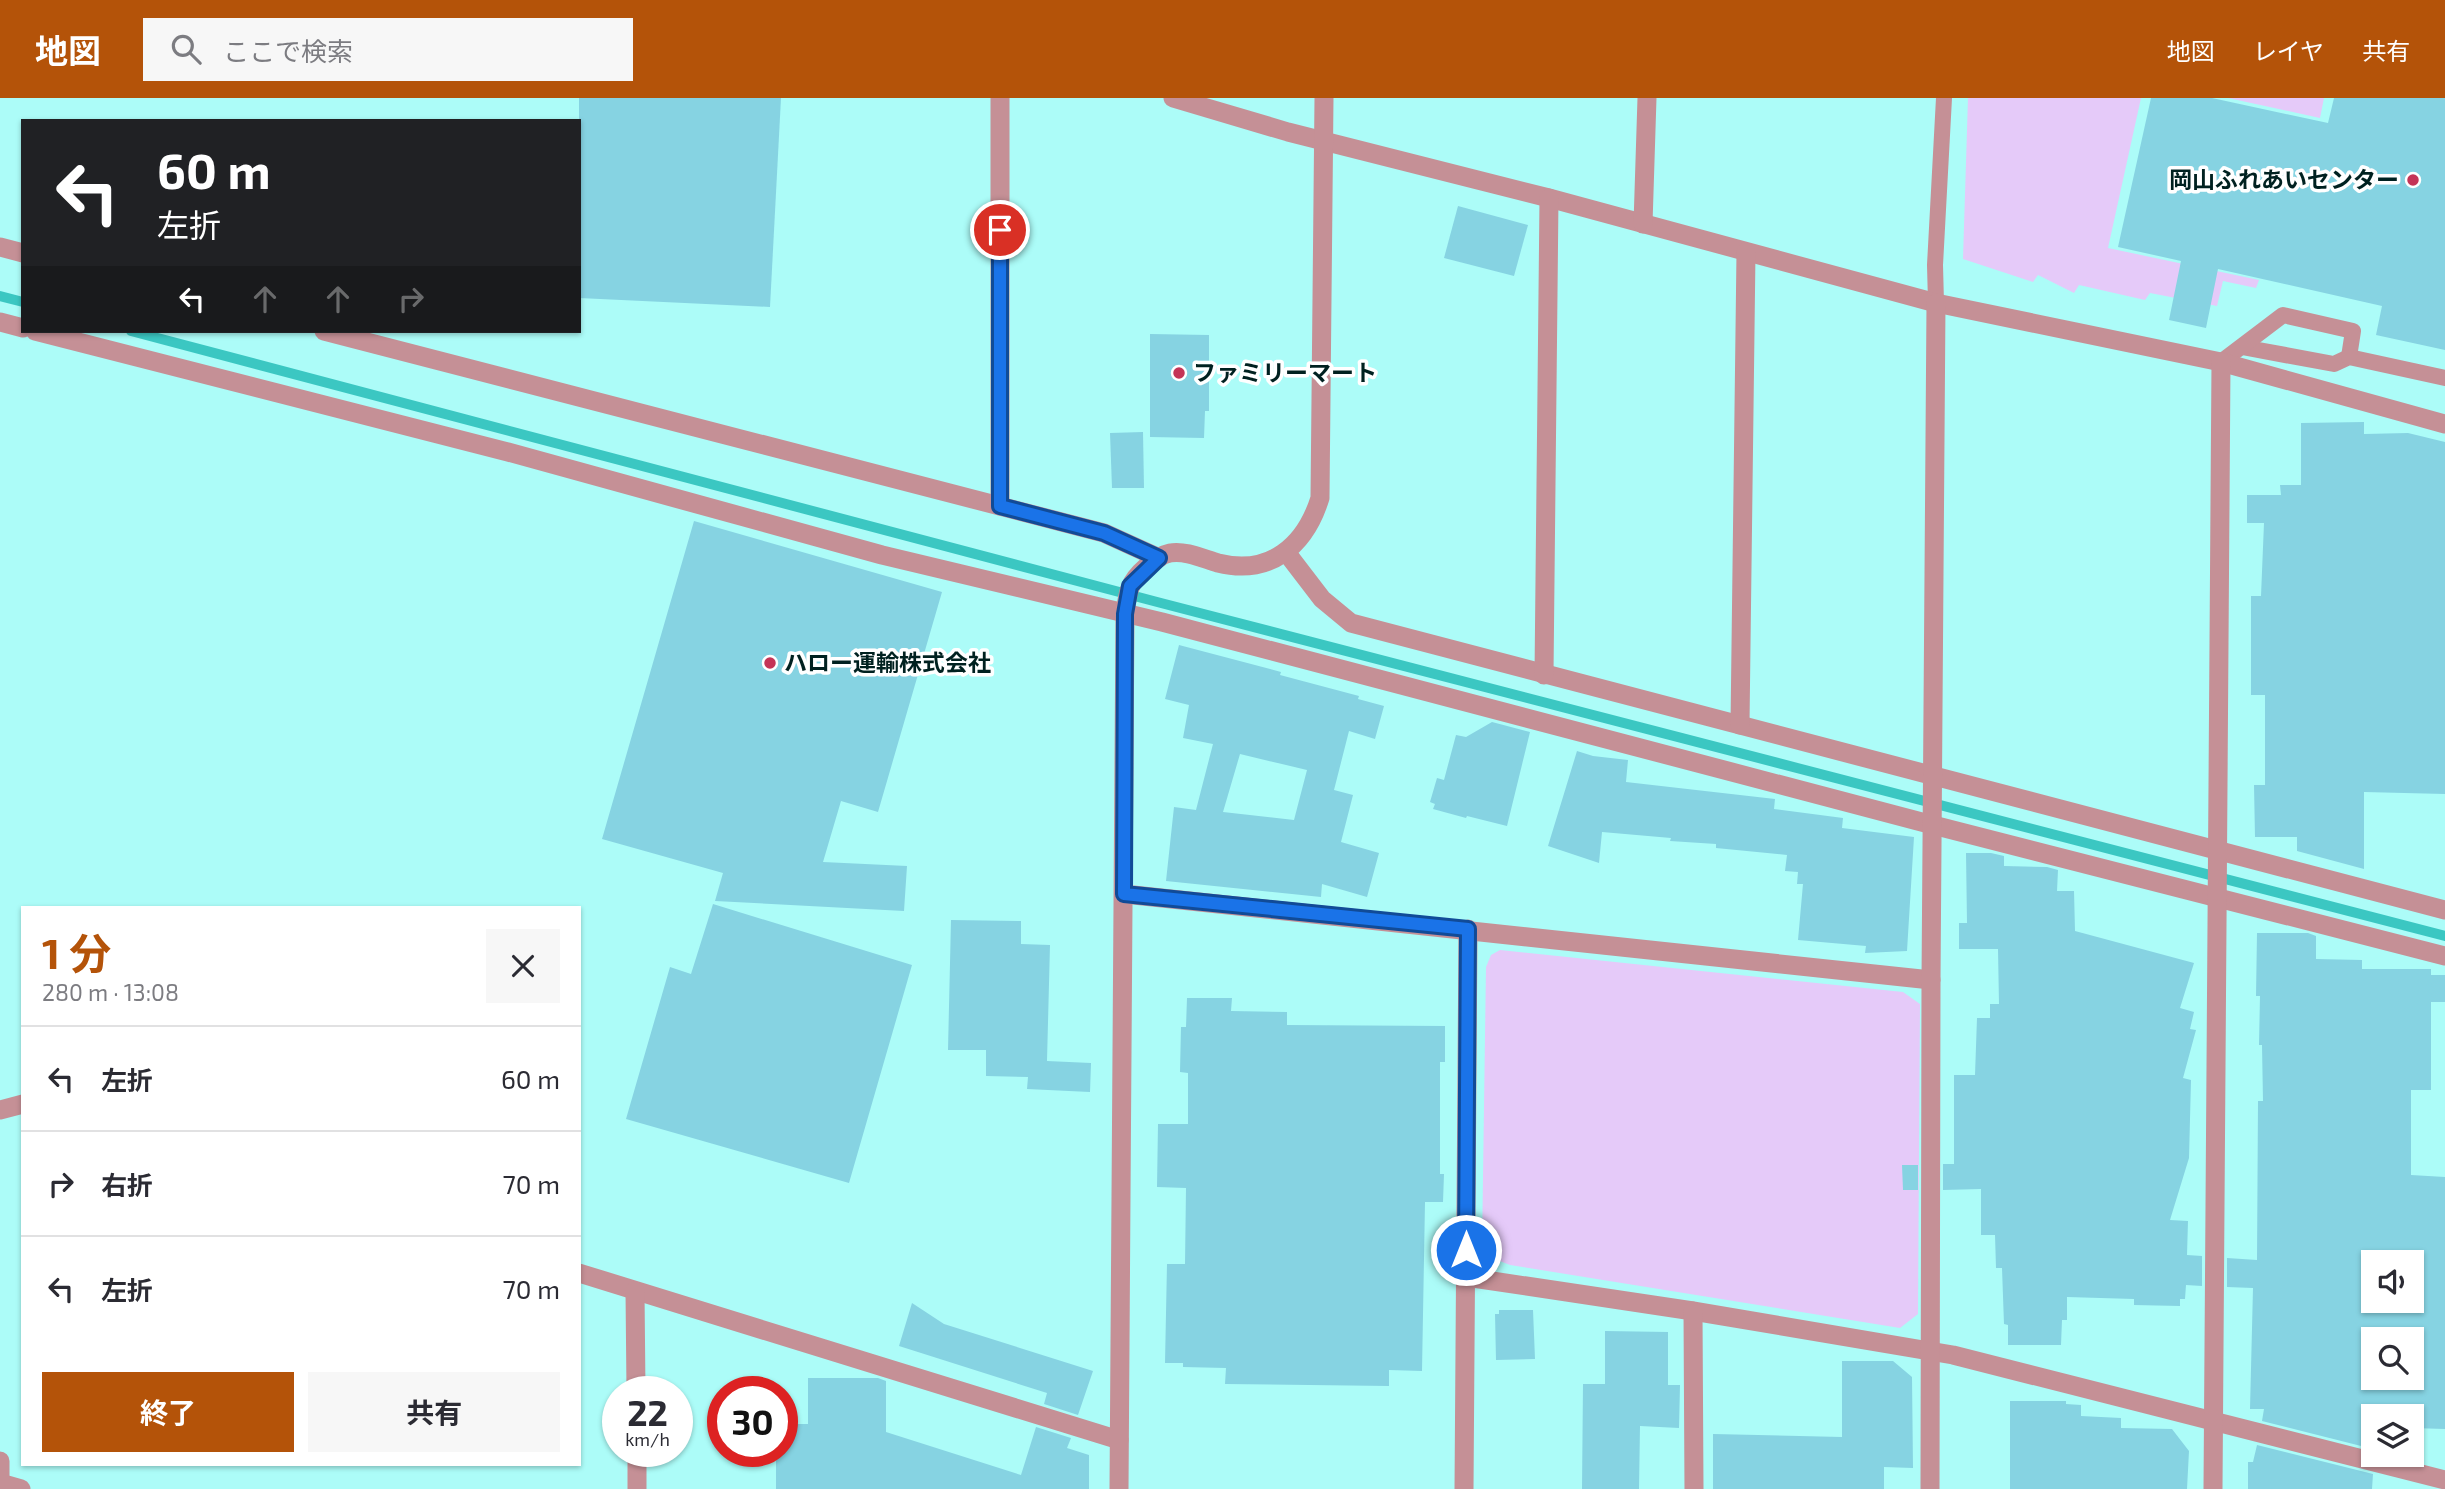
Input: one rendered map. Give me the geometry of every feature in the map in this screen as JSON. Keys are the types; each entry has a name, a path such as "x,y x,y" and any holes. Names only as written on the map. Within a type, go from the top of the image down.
{"street":[{"path":"1000,98 1000,506"},
{"path":"1173,98 1324,141 1549,198 1937,303 2221,362 2445,424"},
{"path":"1119,1489 1125,611 1130,586 1159,558 1171,552 1235,566 1251,566 1272,560 1286,552 1314,517 1320,498 1324,98"},
{"path":"1643,223 1647,98"},
{"path":"1544,675 1549,198"},
{"path":"0,247 21,252"},
{"path":"1740,725 1746,252"},
{"path":"1930,1489 1937,303"},
{"path":"0,322 21,327"},
{"path":"43,333 508,452 882,555 1125,611 2217,894 2445,956"},
{"path":"332,333 1104,533 1159,558"},
{"path":"2213,1489 2221,362"},
{"path":"1286,552 1322,599 1351,623 1740,725 1933,783 2217,860 2445,910"},
{"path":"1124,894 1931,980"},
{"path":"1464,1489 1468,929"},
{"path":"0,1111 21,1105"},
{"path":"581,1274 1119,1440"},
{"path":"1466,1277 1953,1354 2445,1480"},
{"path":"635,1291 636,1376"},
{"path":"1693,1311 1694,1489"},
{"path":"0,1461 0,1483 21,1489"},
{"path":"636,1467 637,1489"}],"lane":[{"path":"1937,303 1935,265 1944,98"},
{"path":"2221,362 2283,315 2354,331 2349,357"},
{"path":"2242,346 2334,364 2349,357 2445,378"}],"shaded area":[{"path":"1968,98 2141,98 2108,248 2259,280 2256,288 2223,281 2217,306 2150,293 2145,300 2079,285 2074,293 2038,275 2033,282 1963,259"},
{"path":"2228,98 2324,98 2320,118"},
{"path":"1500,950 1903,992 1920,1004 1918,1314 1900,1328 1510,1265 1492,1258 1482,1247 1486,967 1491,955"}],"building":[{"path":"579,98 781,98 770,307 581,298"},
{"path":"2151,98 2212,98 2328,123 2334,98 2445,98 2445,350 2376,335 2382,306 2218,269 2206,328 2169,320 2181,261 2118,247"},
{"path":"1458,206 1528,225 1514,276 1444,258"},
{"name":"ファミリーマート","path":"1150,334 1209,335 1209,411 1205,411 1204,438 1150,437"},
{"path":"2364,422 2364,434 2408,433 2445,442 2445,794 2364,792 2364,869 2297,851 2297,837 2255,837 2254,785 2265,785 2265,695 2251,695 2251,596 2261,596 2264,523 2247,523 2247,495 2281,495 2280,485 2301,485 2301,423"},
{"path":"1143,432 1144,488 1112,488 1110,433"},
{"path":"694,521 942,592 878,812 841,801 823,862 907,866 904,911 715,901 723,873 602,839"},
{"path":"1179,645 1281,672 1280,675 1359,696 1358,699 1384,706 1375,739 1349,731 1334,790 1353,795 1341,842 1379,853 1367,897 1322,884 1321,897 1166,881 1174,807 1196,810 1213,744 1183,738 1189,705 1165,699","holes":["1240,754 1307,770 1294,820 1223,812"]},
{"path":"1492,722 1530,732 1507,826 1433,809 1435,804 1430,802 1437,778 1444,780 1456,735 1466,737"},
{"path":"1577,751 1593,756 1628,760 1626,782 1775,799 1774,809 1843,818 1842,828 1914,837 1907,951 1865,953 1866,946 1798,940 1803,884 1797,884 1798,872 1785,871 1787,855 1716,848 1716,844 1670,841 1671,838 1602,832 1599,863 1548,846"},
{"path":"1966,853 2004,856 2004,866 2047,867 2058,870 2057,891 2074,891 2075,931 2194,963 2180,1008 2194,1012 2190,1029 2196,1030 2183,1078 2191,1080 2189,1158 2170,1220 2188,1221 2187,1255 2202,1256 2202,1286 2186,1285 2185,1299 2180,1299 2180,1306 2134,1305 2134,1299 2067,1297 2067,1320 2062,1320 2061,1345 2008,1345 2008,1325 2004,1324 2002,1268 1996,1268 1995,1235 1981,1235 1981,1189 1943,1190 1943,1164 1954,1164 1954,1075 1975,1075 1977,1018 1990,1018 1990,1004 1999,1004 1998,949 1959,949 1959,923 1967,923"},
{"path":"713,904 912,965 849,1183 626,1119 670,967 691,974"},
{"path":"951,920 1021,921 1021,944 1050,945 1047,1061 1091,1063 1090,1092 1027,1089 1028,1077 986,1076 986,1050 948,1050"},
{"path":"2257,933 2308,933 2316,936 2316,959 2362,960 2362,969 2431,969 2431,975 2445,975 2445,1002 2431,1002 2431,1090 2411,1090 2411,1175 2445,1177 2445,1429 2424,1428 2424,1404 2361,1404 2361,1446 2262,1421 2264,1409 2250,1409 2253,1288 2227,1287 2227,1258 2257,1260 2258,1101 2263,1101 2262,1045 2259,1045 2260,996 2256,996"},
{"path":"1187,998 1232,998 1231,1011 1287,1012 1287,1025 1445,1026 1445,1062 1440,1062 1440,1174 1444,1174 1443,1202 1425,1202 1422,1371 1389,1370 1389,1386 1225,1384 1226,1368 1183,1367 1183,1363 1165,1363 1167,1264 1185,1264 1186,1188 1157,1187 1158,1124 1188,1124 1188,1073 1180,1072 1181,1027 1186,1027"},
{"path":"1902,1165 1918,1165 1918,1190 1903,1190"},
{"path":"912,1303 944,1324 1093,1371 1078,1415 1044,1404 1047,1393 899,1346"},
{"path":"1499,1310 1533,1310 1535,1359 1496,1360 1495,1314 1499,1314"},
{"path":"1605,1331 1668,1332 1668,1385 1680,1385 1679,1428 1640,1426 1639,1489 1582,1489 1583,1384 1605,1384"},
{"path":"1842,1361 1893,1361 1912,1377 1913,1468 1884,1467 1884,1489 1713,1489 1713,1434 1842,1437"},
{"path":"808,1378 878,1378 886,1381 886,1432 1021,1475 1036,1427 1071,1438 1067,1448 1089,1455 1089,1489 776,1489 776,1467 798,1467 798,1424 808,1424"},
{"path":"2010,1401 2066,1401 2066,1404 2081,1405 2081,1416 2121,1418 2121,1428 2172,1429 2189,1451 2187,1489 2010,1489"},
{"path":"2257,1445 2373,1474 2372,1489 2248,1489 2248,1462 2253,1462"}],"waterway":[{"path":"0,296 21,301"},
{"path":"139,333 1161,603 2445,936"}],"place":[{"name":"岡山ふれあいセンター","path":"2413,180"},
{"name":"ファミリーマート","path":"1179,373"},
{"name":"ハロー運輸株式会社","path":"770,663"}],"route":[{"path":"1000,230 1000,506 1104,533 1159,558 1130,586 1125,614 1124,894 1468,929 1466,1250"}]}
